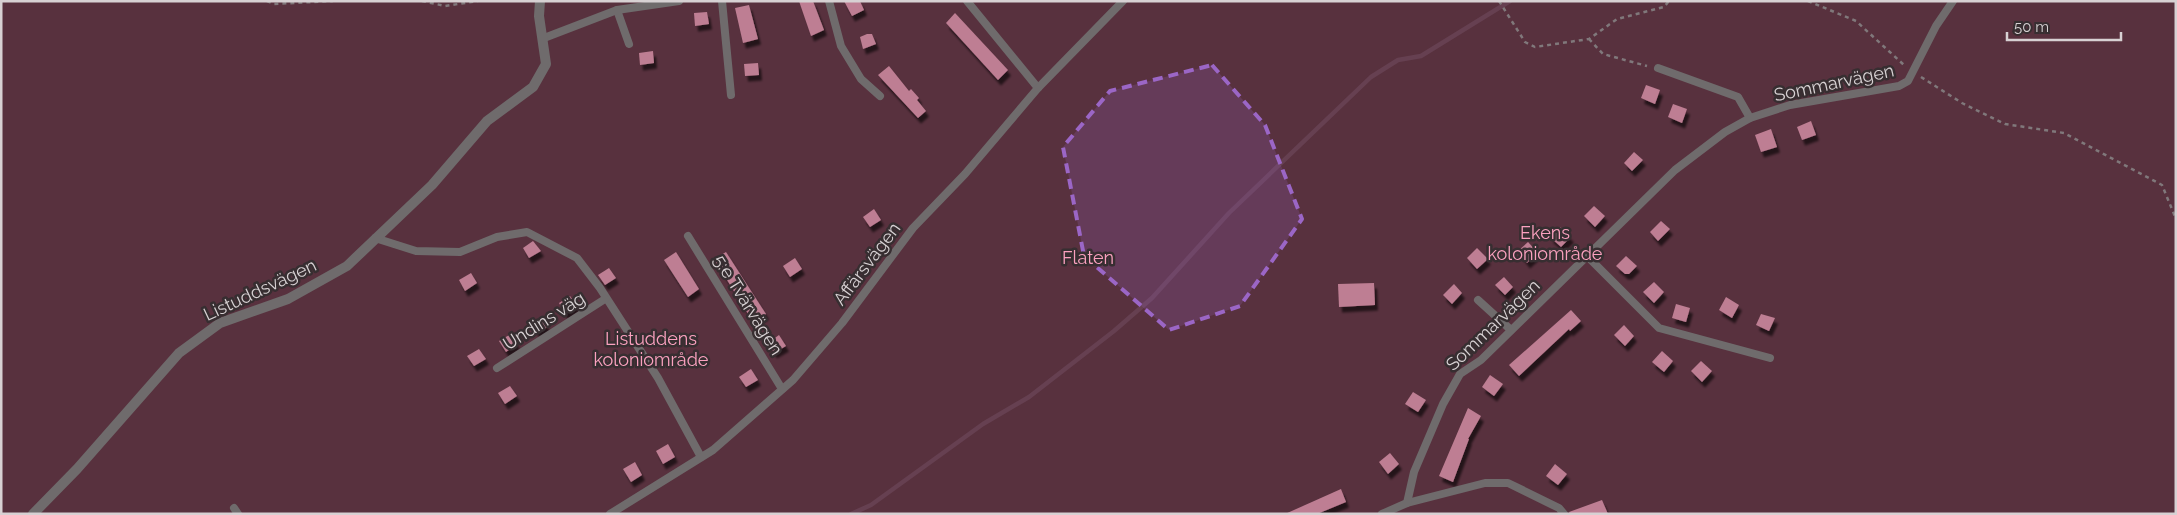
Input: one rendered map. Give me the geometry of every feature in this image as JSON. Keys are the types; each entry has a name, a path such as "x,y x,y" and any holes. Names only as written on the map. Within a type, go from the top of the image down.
{"street":[{"name":"Listuddsvägen","path":"34,514 77,470 179,353 193,340 220,323 288,299 347,266 432,185 487,121 533,88 546,64 544,38 539,16 540,1"}],"lane":[{"path":"544,38 617,10 679,1"},
{"path":"722,1 731,95"},
{"path":"828,1 841,46 860,79 880,96"},
{"path":"967,1 1038,88"},
{"name":"Affärsvägen","path":"613,512 713,450 793,380 842,323 912,228 965,174 1038,88 1114,4 1123,1"},
{"name":"Sommarvägen","path":"1407,503 1414,472 1443,404 1460,374 1481,360 1675,170 1725,132 1750,118 1790,105 1899,86 1908,81 1936,26 1953,1"},
{"path":"617,10 629,44"},
{"path":"1658,68 1738,98 1750,118"},
{"name":"Undins väg","path":"375,238 416,251 460,252 497,237 527,232 577,258 600,288 658,378 701,457"},
{"name":"5:e Tvärvägen","path":"688,236 782,389"},
{"path":"1587,256 1659,328 1770,358"},
{"name":"Undins väg","path":"497,368 606,299"},
{"path":"1478,300 1511,330"},
{"path":"1382,514 1407,503 1485,483 1508,483 1560,508 1564,514"},
{"path":"613,512 626,514"}],"path":[{"path":"267,1 274,4 333,1"},
{"path":"422,1 445,6 478,1"},
{"path":"1499,1 1525,42 1535,47 1589,39 1618,19 1664,7 1669,1"},
{"path":"1808,1 1856,21 1912,72 1962,103 2005,124 2064,133 2162,185 2176,219"},
{"path":"1589,39 1603,54 1630,63 1658,68"}],"highlighted area":[{"path":"1212,65 1265,125 1302,219 1240,306 1169,330 1084,256 1063,147 1110,91"}],"green space":[{"name":"Flaten","path":"1,1 2176,1 2176,514 1,514"}],"building":[{"path":"799,1 813,1 824,30 811,36"},
{"path":"844,1 860,1 864,10 852,16"},
{"path":"749,5 758,39 743,43 735,8"},
{"path":"707,12 709,24 695,26 694,13"},
{"path":"955,13 1008,70 998,80 946,23"},
{"path":"872,34 876,44 863,49 860,37"},
{"path":"653,51 654,63 640,65 639,53"},
{"path":"758,63 759,75 745,76 744,64"},
{"path":"889,66 909,91 911,89 919,98 917,100 926,111 918,118 878,75"},
{"path":"1646,85 1660,90 1655,104 1641,98"},
{"path":"1673,104 1687,109 1682,123 1668,117"},
{"path":"1811,121 1816,135 1802,140 1797,127"},
{"path":"1771,129 1777,147 1761,152 1755,135"},
{"path":"1634,152 1643,160 1632,171 1624,163"},
{"path":"1594,206 1605,216 1595,227 1584,216"},
{"path":"874,209 881,220 870,227 863,217"},
{"path":"1661,221 1670,229 1658,241 1650,232"},
{"path":"1560,227 1571,237 1561,247 1550,237"},
{"path":"533,241 541,251 529,258 523,248"},
{"path":"1528,242 1538,253 1527,263 1518,251"},
{"path":"1477,248 1488,259 1477,269 1467,258"},
{"path":"676,252 699,289 688,297 664,260"},
{"path":"726,252 766,314 753,322 714,259"},
{"path":"1626,256 1637,266 1629,274 1625,274 1616,266"},
{"path":"795,258 802,269 790,277 783,266"},
{"path":"609,268 616,278 605,285 598,275"},
{"path":"471,273 477,283 465,291 459,280"},
{"path":"1504,277 1513,287 1505,295 1495,285"},
{"path":"1654,282 1664,292 1654,303 1643,292"},
{"path":"1374,283 1375,305 1339,307 1338,284"},
{"path":"1454,284 1462,293 1452,304 1443,295"},
{"path":"570,296 577,306 565,314 559,303"},
{"path":"1726,297 1739,305 1732,318 1719,310"},
{"path":"1676,304 1690,308 1686,322 1672,318"},
{"path":"1571,310 1581,321 1570,331 1569,329 1519,376 1509,365"},
{"path":"1761,314 1775,318 1769,331 1756,325"},
{"path":"541,317 548,327 537,333 531,323"},
{"path":"1624,325 1634,336 1625,346 1614,335"},
{"path":"511,334 517,344 506,352 499,341"},
{"path":"779,335 786,346 774,353 768,343"},
{"path":"479,349 486,359 474,366 467,356"},
{"path":"1662,351 1673,361 1664,372 1652,362"},
{"path":"1701,361 1712,371 1702,382 1691,371"},
{"path":"751,369 758,380 746,387 739,377"},
{"path":"1490,375 1503,384 1494,396 1482,387"},
{"path":"510,386 517,396 505,404 498,393"},
{"path":"1413,392 1426,400 1418,412 1405,404"},
{"path":"1468,408 1481,416 1468,439 1453,482 1439,476"},
{"path":"668,444 675,457 663,464 656,451"},
{"path":"1390,453 1399,464 1388,474 1379,462"},
{"path":"635,462 642,475 631,482 623,469"},
{"path":"1555,464 1567,474 1558,485 1546,476"},
{"path":"1341,489 1346,502 1317,514 1285,514"},
{"path":"1602,500 1608,514 1570,514 1569,512"}],"waterway":[{"path":"851,514 871,505 983,424 1029,397 1114,331 1152,298 1229,213 1371,77 1398,60 1421,56 1510,1"}],"park label":[{"name":"Ekens koloniområde","path":"1545,243"},
{"name":"Listuddens koloniområde","path":"651,349"}]}
